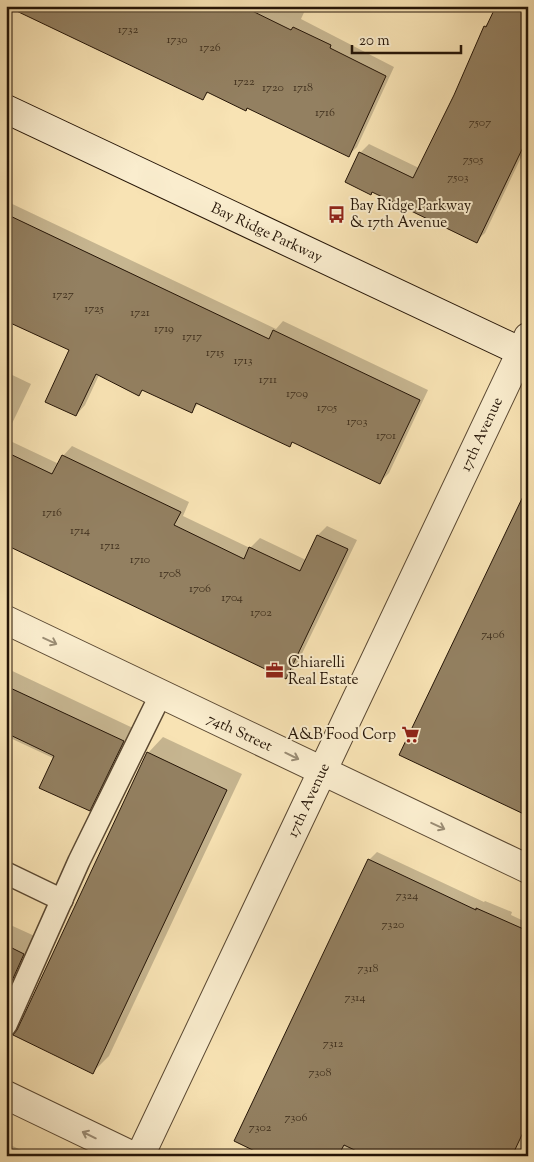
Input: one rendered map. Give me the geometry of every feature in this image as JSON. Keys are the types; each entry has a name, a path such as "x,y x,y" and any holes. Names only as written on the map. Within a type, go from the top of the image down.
{"street":[{"name":"Bay Ridge Parkway","path":"6,109 525,348"},
{"name":"17th Avenue","path":"140,1156 525,348"},
{"name":"74th Street","path":"6,620 528,869"},
{"path":"6,1095 133,1156"}],"lane":[{"path":"6,1025 62,900 160,694"},
{"path":"6,873 62,900"}],"building":[{"path":"6,6 242,6 291,30 293,27 331,45 330,48 386,76 349,157 247,108 246,111 207,92 203,100"},
{"path":"496,6 528,6 528,137 477,243 372,192 371,195 345,182 359,152 413,178 454,95 484,26 486,27"},
{"path":"6,214 269,339 273,330 420,400 380,484 292,442 290,447 196,403 192,413 142,390 139,396 96,374 76,416 45,402 69,350 6,321"},
{"path":"6,452 52,474 62,455 181,512 174,525 244,559 249,547 300,571 317,535 348,549 286,679 6,545"},
{"path":"528,486 528,816 399,755"},
{"path":"6,686 124,741 90,811 39,788 54,756 6,733"},
{"path":"147,752 227,790 93,1074 13,1035"},
{"path":"368,859 476,910 476,908 528,931 528,1122 512,1156 367,1156 344,1145 338,1156 265,1156 234,1141"},
{"path":"6,945 24,954 6,994"}],"place":[{"name":"Bay Ridge Parkway & 17th Avenue","path":"336,214"},
{"name":"Chiarelli Real Estate","path":"274,671"},
{"name":"A&B Food Corp","path":"410,734"}]}
